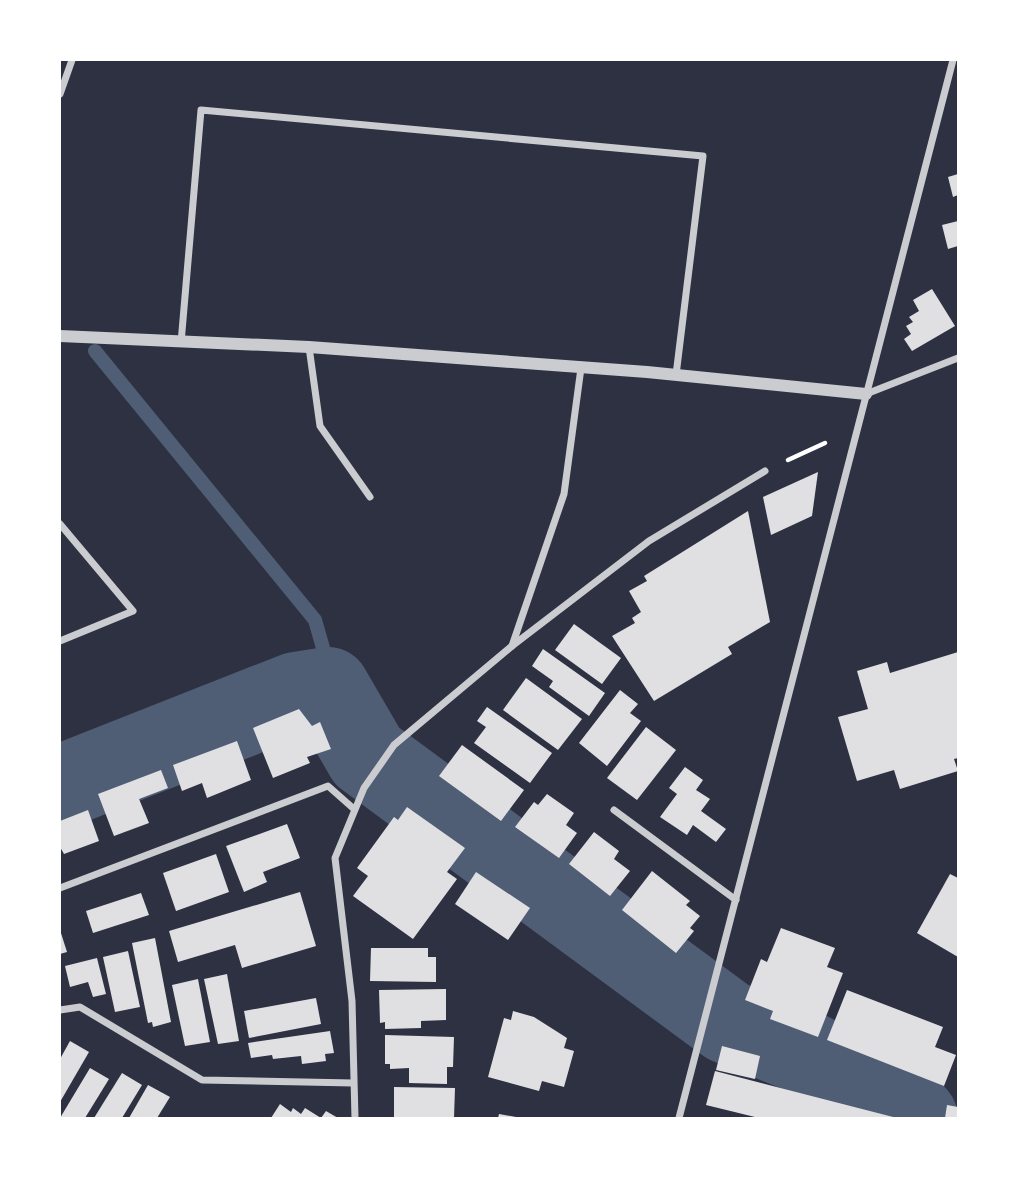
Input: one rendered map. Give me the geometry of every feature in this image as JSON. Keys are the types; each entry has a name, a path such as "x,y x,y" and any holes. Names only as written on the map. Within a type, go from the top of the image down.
{"street":[{"path":"60,94 72,60"},
{"path":"679,1118 953,60"},
{"path":"181,343 201,110 703,156 676,375"},
{"path":"60,336 309,347 676,375 866,394 958,358"},
{"path":"309,347 320,426 370,497"},
{"path":"512,646 564,494 581,368"},
{"path":"355,1118 352,1001 335,858 364,788 394,745 512,646 649,541 765,471"},
{"path":"60,524 133,611 60,641"},
{"path":"60,888 328,786 354,809"},
{"path":"614,810 736,900"},
{"path":"60,1010 80,1007 202,1080 353,1083"}],"path":[{"path":"765,471 814,447 857,434"}],"building":[{"path":"958,174 958,195 953,197 948,177"},
{"path":"958,221 958,246 948,249 942,225"},
{"path":"932,289 955,326 912,351 904,339 911,334 906,326 913,322 909,317 919,311 913,300"},
{"path":"818,472 812,516 771,535 763,497"},
{"path":"748,511 770,622 728,647 732,654 654,701 612,636 635,623 632,618 641,612 629,591 647,581 644,576"},
{"path":"574,624 621,658 602,684 555,650"},
{"path":"543,649 605,693 589,716 549,687 553,681 532,666"},
{"path":"958,652 958,758 954,759 958,771 900,789 894,770 857,781 838,717 868,709 857,671 887,662 890,673"},
{"path":"526,678 582,719 558,750 503,710"},
{"path":"620,690 638,704 630,713 641,721 607,766 579,743"},
{"path":"487,707 552,753 530,783 474,743 486,727 477,721"},
{"path":"299,709 312,726 320,722 331,749 307,757 310,763 273,778 253,728"},
{"path":"646,727 676,750 637,800 607,778"},
{"path":"237,741 251,780 207,798 202,783 182,791 173,765"},
{"path":"462,745 524,790 501,821 439,776"},
{"path":"685,767 703,780 696,790 710,799 701,811 726,829 716,842 693,825 687,835 660,817 677,794 669,788"},
{"path":"161,770 168,788 139,799 149,823 114,836 98,794"},
{"path":"547,794 574,813 566,825 577,833 559,858 515,827 534,802 538,805"},
{"path":"407,807 465,848 447,872 457,879 413,939 353,896 368,876 357,868 394,817 398,820"},
{"path":"88,810 99,841 64,854 60,847 60,821"},
{"path":"287,824 300,858 263,872 267,882 244,892 226,846"},
{"path":"594,832 619,851 614,859 630,871 610,896 569,864"},
{"path":"216,854 229,892 176,911 163,873"},
{"path":"652,871 690,901 686,905 700,916 690,928 694,931 676,953 622,910"},
{"path":"476,872 530,908 508,940 455,904"},
{"path":"950,874 958,878 958,957 917,933"},
{"path":"300,892 316,946 242,968 235,945 178,962 169,931"},
{"path":"141,893 149,915 93,933 86,911"},
{"path":"781,928 835,948 827,967 843,973 818,1037 770,1019 773,1011 745,1000 761,959 767,962"},
{"path":"60,930 67,952 60,954"},
{"path":"155,938 171,1022 153,1027 152,1022 148,1023 132,943"},
{"path":"371,948 428,948 428,957 436,957 436,982 370,981"},
{"path":"128,951 140,1007 115,1012 103,957"},
{"path":"97,958 106,994 93,997 88,982 70,987 65,966"},
{"path":"227,974 239,1041 218,1044 204,979"},
{"path":"198,979 210,1042 185,1046 172,985"},
{"path":"446,989 446,1020 421,1021 421,1028 385,1029 385,1022 380,1023 379,990"},
{"path":"847,990 943,1027 935,1047 956,1055 944,1086 827,1040"},
{"path":"316,998 321,1024 249,1038 244,1011"},
{"path":"513,1011 534,1017 567,1038 564,1048 574,1051 564,1087 542,1081 539,1091 488,1077 504,1018 511,1020"},
{"path":"330,1031 334,1053 325,1054 326,1061 302,1064 301,1056 273,1059 272,1055 251,1058 248,1043"},
{"path":"385,1035 454,1037 453,1067 447,1067 447,1084 409,1083 409,1068 390,1069 390,1064 385,1064"},
{"path":"70,1041 89,1052 60,1102 60,1059"},
{"path":"722,1046 760,1056 755,1079 716,1070"},
{"path":"90,1068 109,1079 85,1118 60,1118"},
{"path":"715,1071 897,1118 759,1118 706,1105"},
{"path":"122,1073 142,1085 122,1118 94,1118"},
{"path":"148,1085 170,1097 157,1118 129,1118"},
{"path":"394,1087 455,1088 454,1118 394,1118"},
{"path":"280,1104 291,1112 293,1108 301,1114 305,1108 321,1118 271,1118"},
{"path":"947,1105 958,1107 958,1118 945,1118"},
{"path":"326,1111 338,1118 321,1118"},
{"path":"499,1114 516,1117 516,1118 498,1118"}],"waterway":[{"path":"95,351 315,620 325,655 328,689"},
{"path":"60,787 296,694 328,689 367,756 728,1022 811,1055 902,1102 916,1118"}]}
